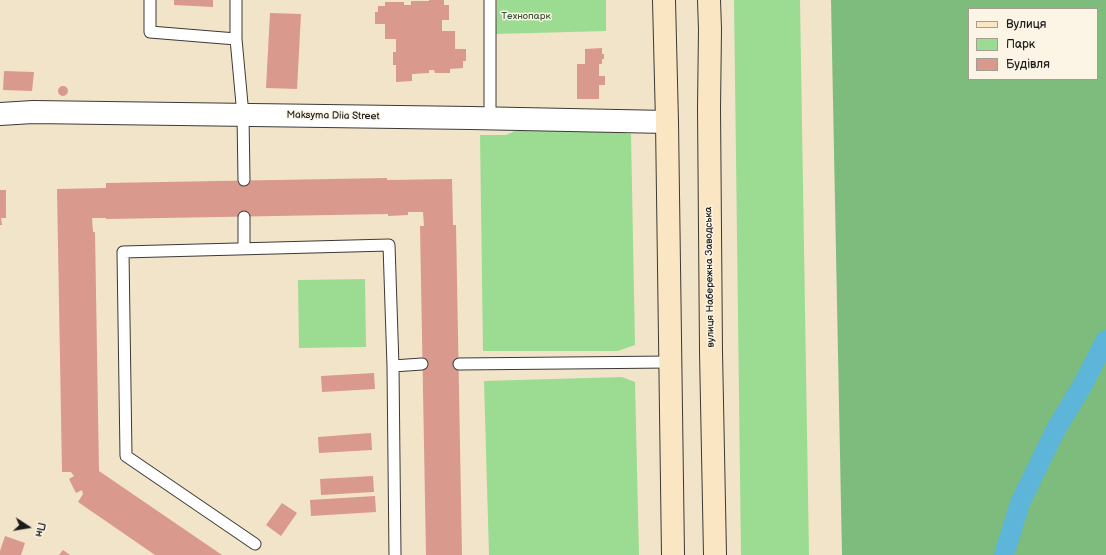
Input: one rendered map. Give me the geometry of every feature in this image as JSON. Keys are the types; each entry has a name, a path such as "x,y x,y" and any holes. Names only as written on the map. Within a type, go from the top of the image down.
{"main road":[{"path":"664,0 667,122 672,555"},
{"name":"вулиця Набережна Заводська","path":"709,0 711,335 715,555"}],"street":[{"name":"Maksyma Diia Street","path":"0,114 33,112 490,118 667,122"}],"lane":[{"path":"150,0 150,32 236,39"},
{"path":"236,0 236,39 243,115 244,180"},
{"path":"490,0 490,118"},
{"path":"244,217 244,249"},
{"path":"255,544 126,456 123,252 389,245 395,555"},
{"path":"459,364 670,362"},
{"path":"392,366 422,364"}],"green space":[{"name":"Технопарк","path":"497,0 606,0 606,31 496,34"},
{"path":"734,0 800,0 809,555 741,555"},
{"path":"831,0 1106,0 1106,555 842,555"},
{"path":"515,131 608,131 631,134 635,345 618,351 483,351 480,135 506,135"},
{"path":"365,279 366,347 299,348 298,280"},
{"path":"622,377 635,382 639,555 489,555 484,381"}],"building":[{"path":"174,0 213,0 213,7 174,5"},
{"path":"444,0 444,5 449,5 449,20 442,20 442,31 455,31 455,49 466,49 466,61 463,61 463,68 450,69 450,73 435,73 434,70 429,70 429,73 412,74 412,81 396,82 396,65 393,65 393,52 396,52 396,39 385,39 385,24 375,24 375,12 378,12 378,6 385,6 385,2 404,2 404,5 411,5 411,1"},
{"path":"270,13 301,14 297,89 266,88"},
{"path":"602,48 604,59 602,59 602,64 599,64 599,76 605,76 605,85 599,85 599,99 577,99 577,64 585,64 585,49"},
{"path":"4,71 34,72 32,91 3,90"},
{"path":"61,86 65,86 68,91 65,96 61,96 58,93 58,89"},
{"path":"387,178 387,180 452,179 453,225 456,225 462,555 426,555 420,226 424,226 423,212 408,212 408,215 388,216 388,214 92,218 93,232 95,232 99,471 222,555 155,555 78,502 83,494 82,490 76,493 69,479 74,476 71,472 62,472 57,189 106,188 106,183"},
{"path":"0,190 6,190 6,218 1,218 2,225 0,225"},
{"path":"374,373 375,389 322,392 321,376"},
{"path":"371,433 372,450 319,453 318,437"},
{"path":"373,476 374,492 321,495 320,479"},
{"path":"375,496 376,512 311,516 310,500"},
{"path":"282,503 297,513 281,536 266,525"},
{"path":"5,536 25,543 21,555 0,555"},
{"path":"63,550 70,555 59,555"}],"waterway":[{"path":"1004,555 1020,503 1056,429 1082,386 1106,340"}]}
